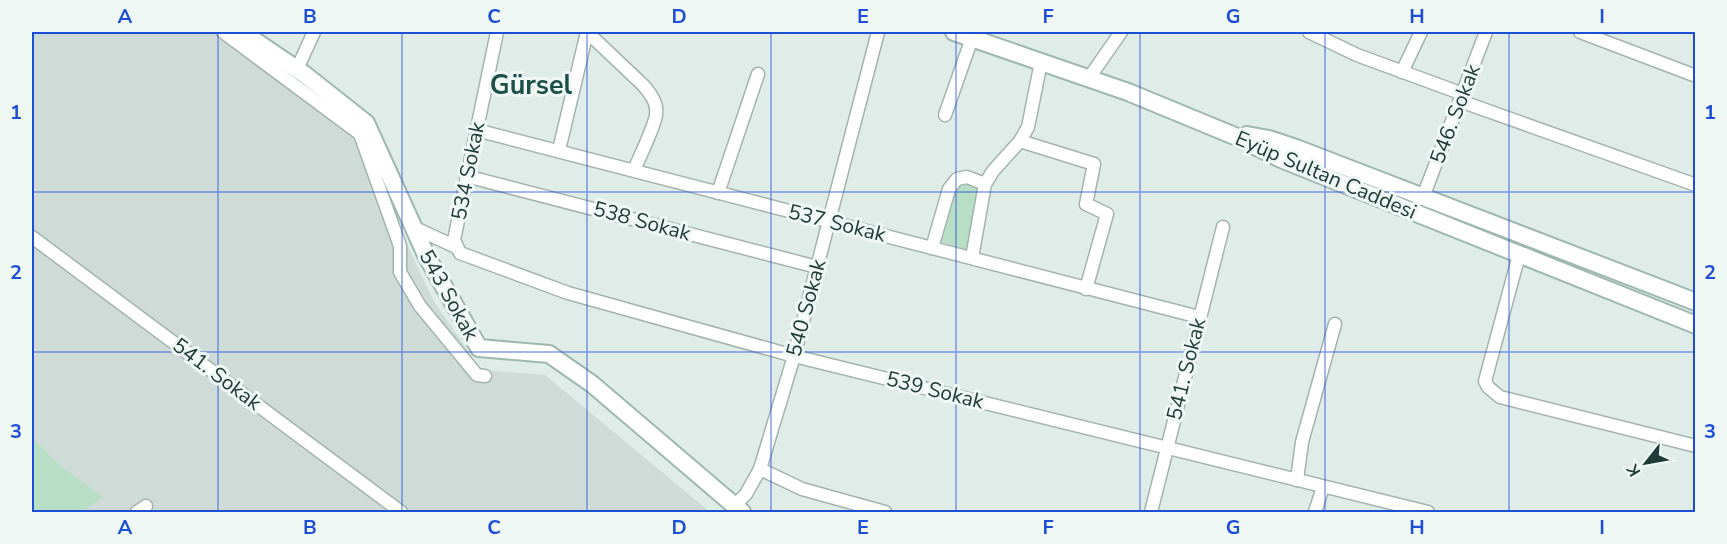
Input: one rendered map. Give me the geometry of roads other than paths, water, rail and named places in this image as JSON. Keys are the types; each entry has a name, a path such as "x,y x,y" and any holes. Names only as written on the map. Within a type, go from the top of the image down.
{"main road":[{"name":"543 Sokak","path":"242,32 297,69 366,123 427,257 479,348 549,354 592,384 738,509"},
{"name":"Eyüp Sultan Caddesi","path":"954,32 1128,92 1238,137 1281,159 1695,326"},
{"path":"1238,137 1248,135 1269,139 1695,302"}],"street":[{"path":"223,32 360,134 400,246 400,272 420,306 477,375 485,376"},
{"path":"297,69 314,32"},
{"name":"534 Sokak","path":"455,244 466,176 497,32"},
{"path":"559,150 587,32"},
{"path":"587,32 643,85 651,94 655,104 656,115 634,170"},
{"name":"540 Sokak","path":"738,509 760,469 794,356 878,32"},
{"path":"1089,78 1121,32"},
{"path":"1309,32 1357,55 1462,98 1695,185"},
{"path":"1402,72 1421,32"},
{"name":"546. Sokak","path":"1423,196 1486,32"},
{"path":"1580,32 1695,76"},
{"path":"945,115 972,38"},
{"path":"972,258 985,184 993,171 1020,141 1028,127 1041,62"},
{"path":"718,193 758,74"},
{"name":"537 Sokak","path":"476,130 1199,317"},
{"path":"1020,141 1094,164 1086,204 1107,214 1086,289"},
{"name":"538 Sokak","path":"466,176 818,267"},
{"path":"932,248 948,189 957,179 967,177 985,184"},
{"name":"539 Sokak","path":"413,227 455,244 460,253 568,293 794,356 1428,513"},
{"name":"541. Sokak","path":"1151,513 1223,227"},
{"name":"541. Sokak","path":"32,237 401,513"},
{"path":"1520,255 1485,381 1488,387 1500,397 1695,446"},
{"path":"1297,480 1302,442 1335,324"},
{"path":"760,469 802,489 885,513"},
{"path":"1316,513 1323,487"}],"district":[{"name":"Gürsel","path":"531,85"}]}
